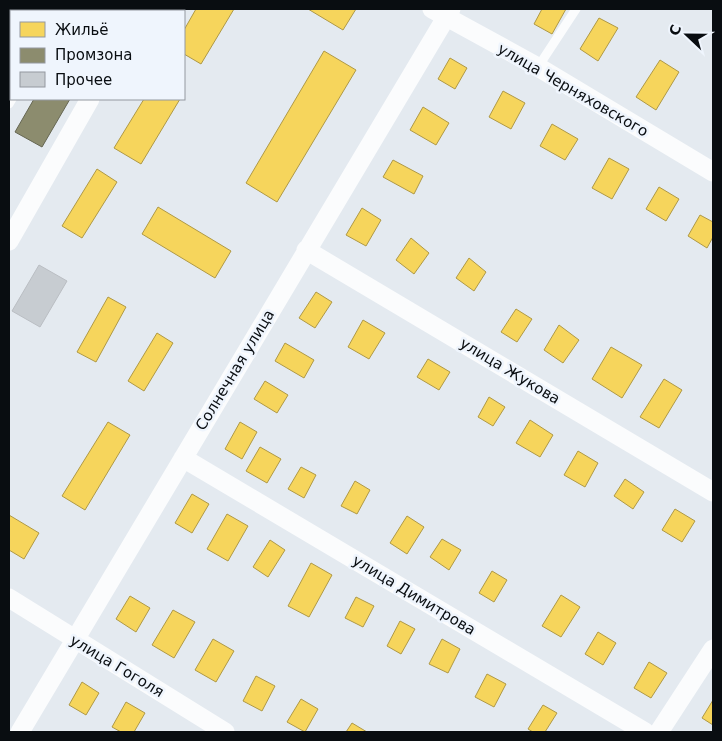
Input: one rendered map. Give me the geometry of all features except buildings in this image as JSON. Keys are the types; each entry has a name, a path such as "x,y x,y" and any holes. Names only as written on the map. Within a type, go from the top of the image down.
{"street":[{"name":"улица Черняховского","path":"443,12 713,172"},
{"name":"Солнечная улица","path":"20,732 306,250 443,12"},
{"path":"9,241 89,100"},
{"name":"улица Жукова","path":"306,250 713,492"},
{"name":"улица Димитрова","path":"183,458 645,732"},
{"name":"улица Гоголя","path":"9,598 75,641 226,732"},
{"path":"659,732 713,650"}],"lane":[{"path":"538,67 576,9"}]}
